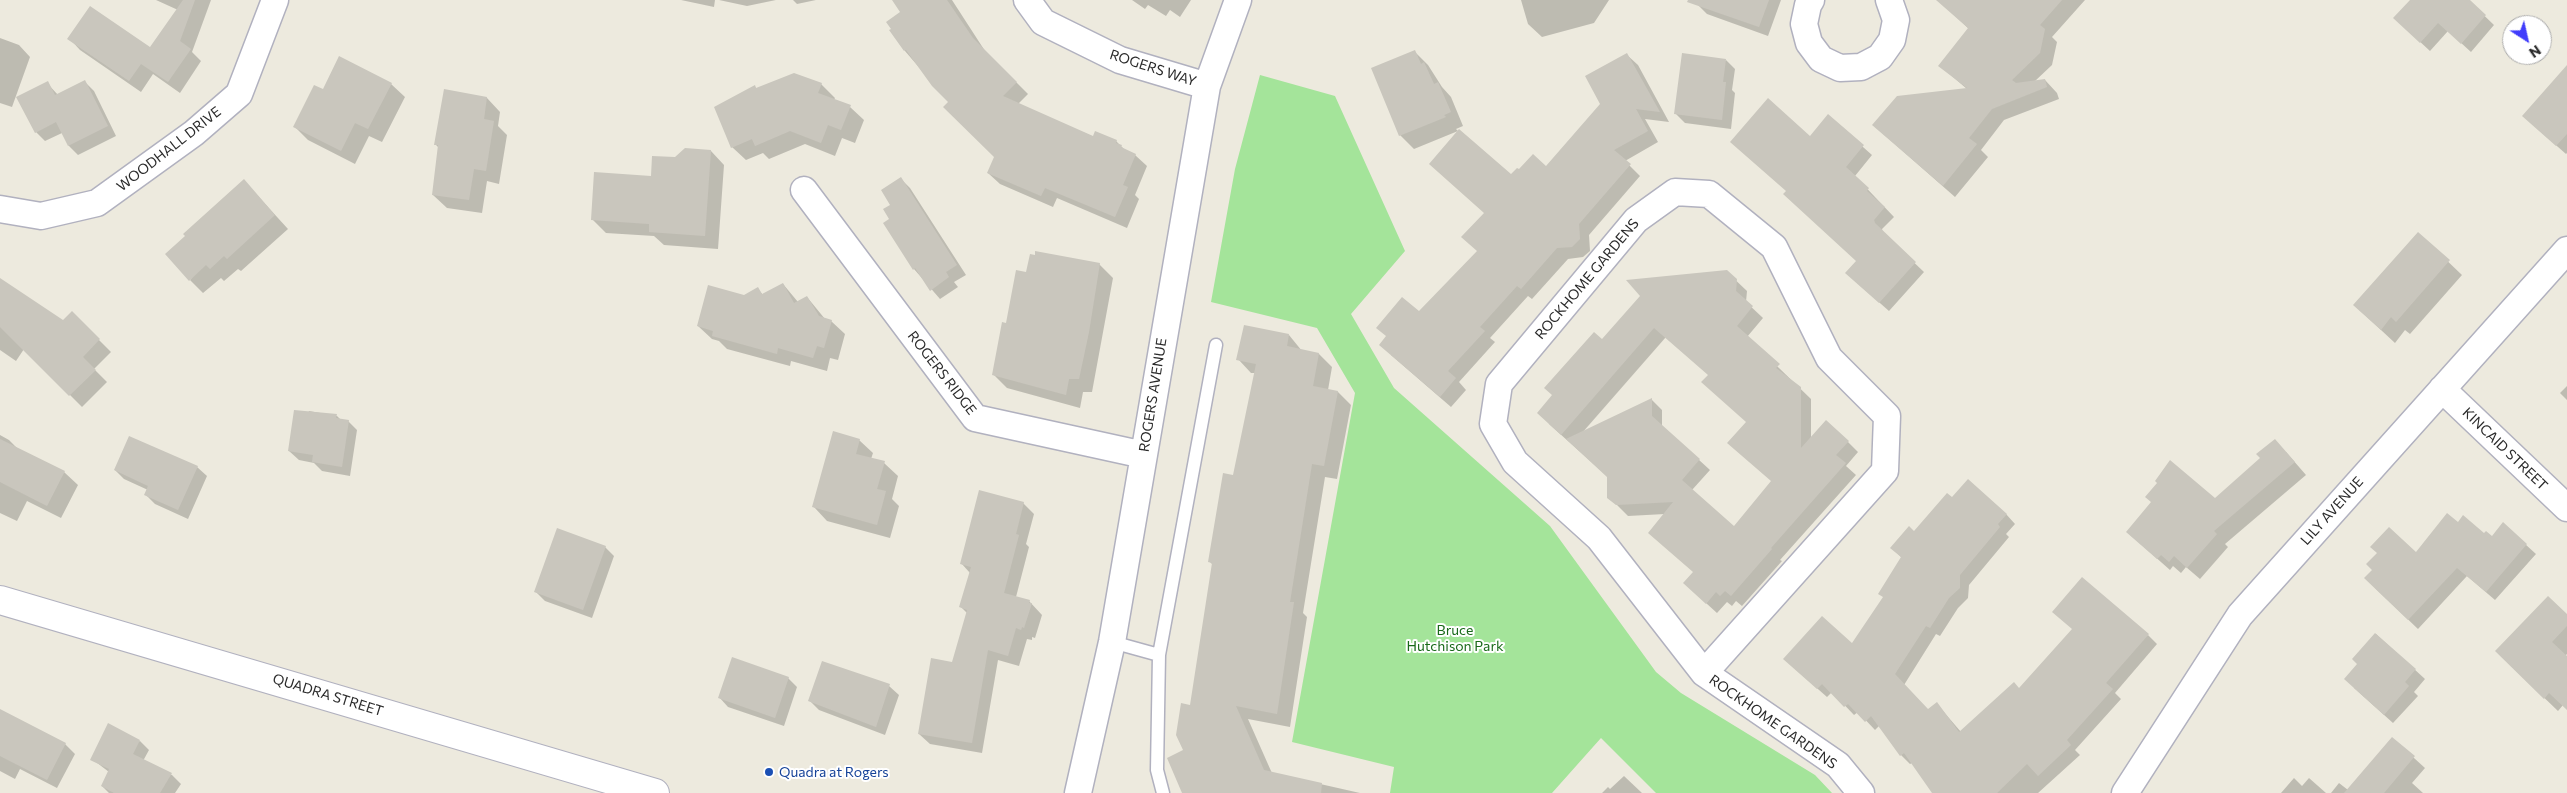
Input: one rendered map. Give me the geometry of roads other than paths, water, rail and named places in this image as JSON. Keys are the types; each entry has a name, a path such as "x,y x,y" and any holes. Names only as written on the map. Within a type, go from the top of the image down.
{"main road":[{"name":"QUADRA STREET","path":"0,600 655,793"}],"street":[{"name":"WOODHALL DRIVE","path":"0,209 41,216 98,203 194,133 239,94 275,0"},
{"name":"ROGERS WAY","path":"1027,0 1043,22 1120,60 1207,86"},
{"name":"ROGERS AVENUE","path":"1078,793 1112,642 1207,86 1238,0"},
{"path":"1811,0 1808,4 1804,24 1808,43 1821,59 1840,68 1861,67 1880,57 1884,52 1892,40 1896,20 1889,0"},
{"name":"ROGERS RIDGE","path":"804,190 975,418 1144,455"},
{"name":"ROCKHOME GARDENS","path":"1704,674 1885,471 1887,416 1829,358 1774,247 1709,194 1675,192 1636,220 1499,384 1493,424 1515,462 1599,538 1704,674 1838,765 1861,793"},
{"name":"LILY AVENUE","path":"2125,793 2240,615 2567,250"},
{"name":"KINCAID STREET","path":"2442,390 2567,508"}],"lane":[{"path":"1163,793 1157,770 1159,655 1216,345"},
{"path":"1112,642 1159,655"}],"place":[{"name":"Quadra at Rogers","path":"769,772"}],"park label":[{"name":"Bruce Hutchison Park","path":"1455,638"}]}
